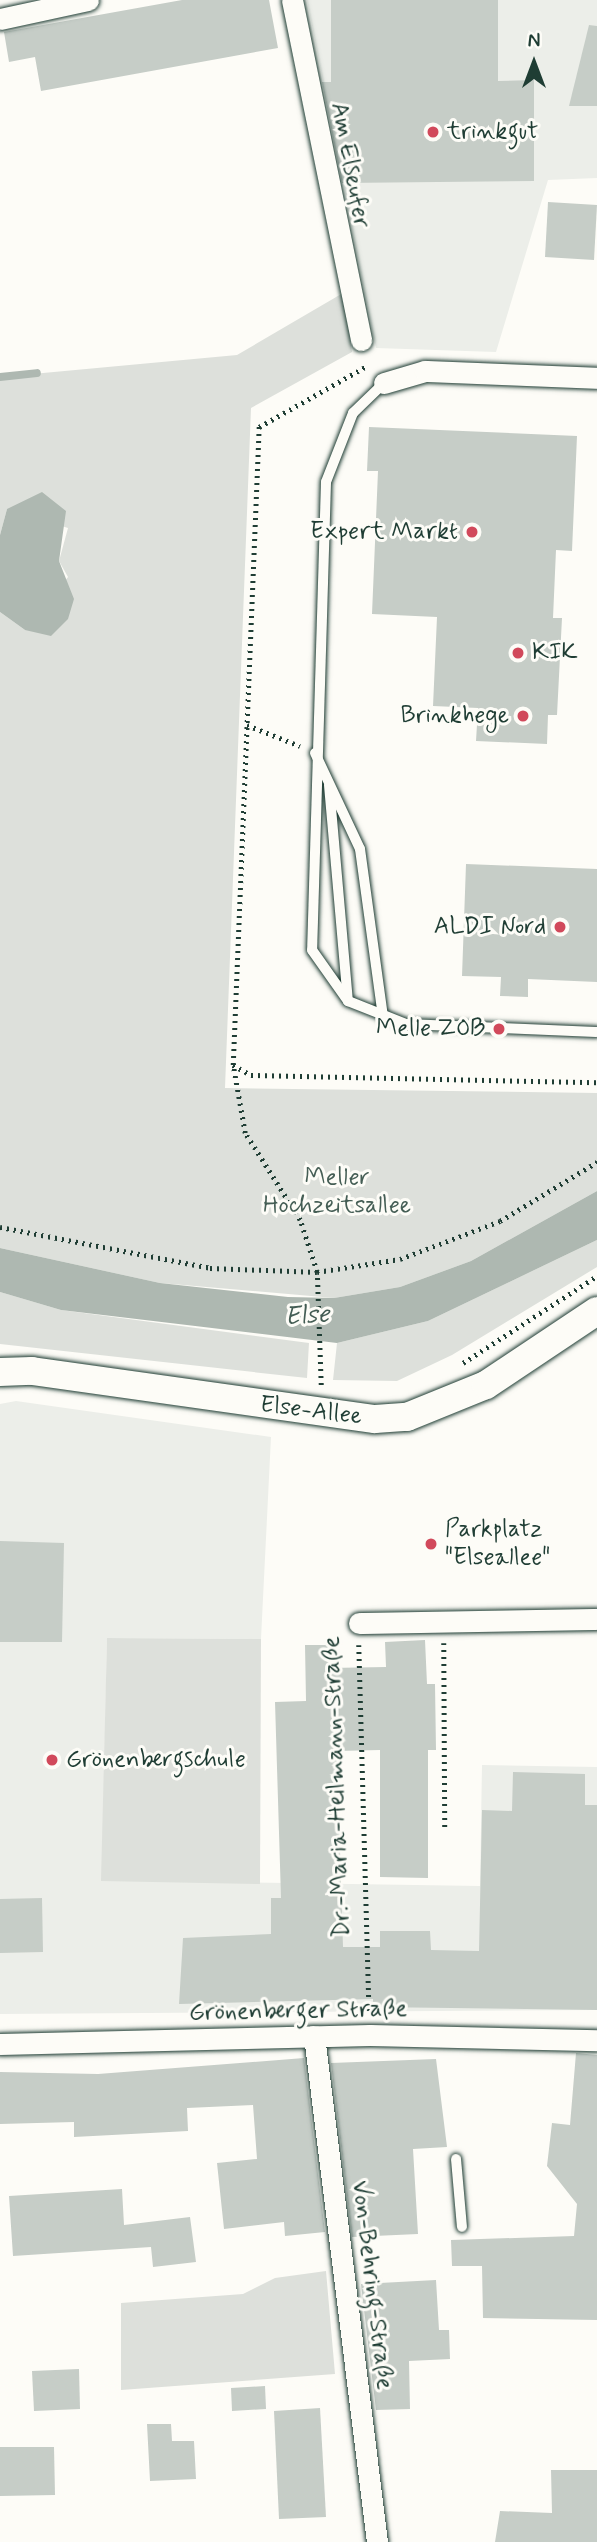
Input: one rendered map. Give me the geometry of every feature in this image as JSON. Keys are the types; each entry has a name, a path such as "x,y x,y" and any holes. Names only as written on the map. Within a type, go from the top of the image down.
{"street":[{"path":"0,19 88,0"},
{"name":"Am Elseufer","path":"292,0 360,340"},
{"path":"384,383 425,371 597,378"},
{"name":"Else-Allee","path":"0,1372 32,1371 375,1419 407,1417 486,1385 597,1311"},
{"name":"Dr.-Maria-Heilmann-Straße","path":"359,1623 597,1619"},
{"name":"Grönenberger Straße","path":"0,2044 370,2035 597,2040"},
{"name":"Von-Behring-Straße","path":"314,2036 377,2542"}],"lane":[{"path":"384,383 354,413 326,482 314,751 312,950 348,1001 406,1024 597,1032"},
{"path":"314,751 360,849 383,1017"},
{"path":"329,782 348,1001"},
{"path":"456,2159 462,2227"}],"path":[{"path":"323,1364 317,1272 300,1220 245,1133 233,1065 259,427 328,383 375,362"},
{"path":"247,725 314,751"},
{"path":"233,1065 264,1076 597,1082"},
{"path":"0,1227 210,1268 317,1272 400,1259 500,1221 597,1162"},
{"path":"451,1369 597,1276"},
{"path":"309,1391 331,1393"},
{"path":"444,1622 444,1831"},
{"name":"Dr.-Maria-Heilmann-Straße","path":"359,1623 370,2035"}],"shaded area":[{"path":"307,0 597,0 597,178 548,180 496,352 376,348"},
{"path":"16,1401 271,1437 261,1639 107,1638 102,1880 480,1886 482,1765 597,1767 597,2010 0,2014 0,1404"}],"green space":[{"name":"Meller Hochzeitsallee","path":"343,293 352,352 251,408 225,1088 597,1093 597,1191 471,1261 400,1287 334,1298 160,1283 0,1248 0,612 25,630 68,577 59,561 68,528 7,509 0,535 0,377 237,355"},
{"path":"597,1240 597,1267 452,1355 397,1381 333,1380 337,1343 428,1321"},
{"path":"0,1292 61,1310 309,1343 307,1378 0,1344"},
{"path":"107,1638 261,1639 260,1884 101,1881"},
{"path":"326,2271 335,2374 121,2390 121,2303 243,2294 275,2278"}],"water":[{"path":"42,492 66,511 59,561 74,599 68,619 51,636 25,630 0,612 0,535 7,509"},
{"name":"Else","path":"597,1191 597,1240 428,1321 337,1343 61,1310 0,1292 0,1248 160,1283 288,1297 334,1298 400,1287 471,1261"}],"building":[{"path":"182,0 269,0 278,48 41,91 35,57 9,62 4,32"},
{"name":"trinkgut","path":"331,0 498,0 498,81 534,80 534,181 342,183 322,82 331,82"},
{"path":"589,25 597,26 597,106 569,106"},
{"path":"548,202 597,205 594,260 545,257"},
{"path":"369,427 577,436 572,551 556,550 553,618 562,618 557,715 548,715 547,744 476,741 478,708 433,706 437,617 372,614 378,471 367,471"},
{"path":"466,864 597,869 597,982 528,979 528,997 500,996 501,977 462,976"},
{"path":"0,1541 64,1543 62,1642 0,1642"},
{"path":"425,1640 427,1684 435,1684 436,1750 428,1750 428,1878 380,1877 380,1750 337,1751 343,1947 380,1947 380,1931 430,1931 431,1950 479,1951 482,1810 512,1811 513,1772 585,1774 585,1805 597,1805 597,2010 373,2007 373,1999 179,2004 183,1938 271,1934 271,1898 281,1898 275,1702 306,1701 305,1645 328,1645 329,1668 386,1667 385,1642"},
{"path":"42,1898 43,1952 0,1953 0,1899"},
{"path":"576,2053 597,2055 597,2320 483,2318 482,2266 452,2266 451,2240 574,2236 577,2204 547,2166 552,2123 570,2125"},
{"path":"304,2058 325,2232 285,2236 284,2222 224,2229 217,2163 257,2159 253,2105 187,2108 188,2131 74,2137 74,2122 0,2124 0,2072 98,2074"},
{"path":"436,2059 447,2147 413,2149 418,2234 352,2237 331,2063"},
{"path":"122,2189 124,2225 190,2217 196,2262 153,2267 151,2247 13,2256 9,2196"},
{"path":"436,2280 439,2330 449,2330 450,2359 409,2361 410,2409 376,2410 361,2284"},
{"path":"79,2369 80,2409 34,2411 32,2371"},
{"path":"265,2386 266,2409 232,2411 231,2388"},
{"path":"320,2408 326,2517 279,2519 274,2411"},
{"path":"147,2424 171,2424 172,2441 194,2441 196,2479 150,2481"},
{"path":"0,2447 54,2447 55,2495 0,2496"},
{"path":"551,2470 597,2470 597,2542 495,2542 500,2511 552,2513"}],"waterway":[{"path":"0,377 37,373"}],"place":[{"name":"trinkgut","path":"433,132"},
{"name":"Expert Markt","path":"472,532"},
{"name":"KIK","path":"518,653"},
{"name":"Brinkhege","path":"523,716"},
{"name":"ALDI Nord","path":"560,927"},
{"name":"Melle ZOB","path":"499,1029"},
{"name":"Parkplatz \"Elseallee\"","path":"431,1544"},
{"name":"Grönenbergschule","path":"52,1760"}]}
